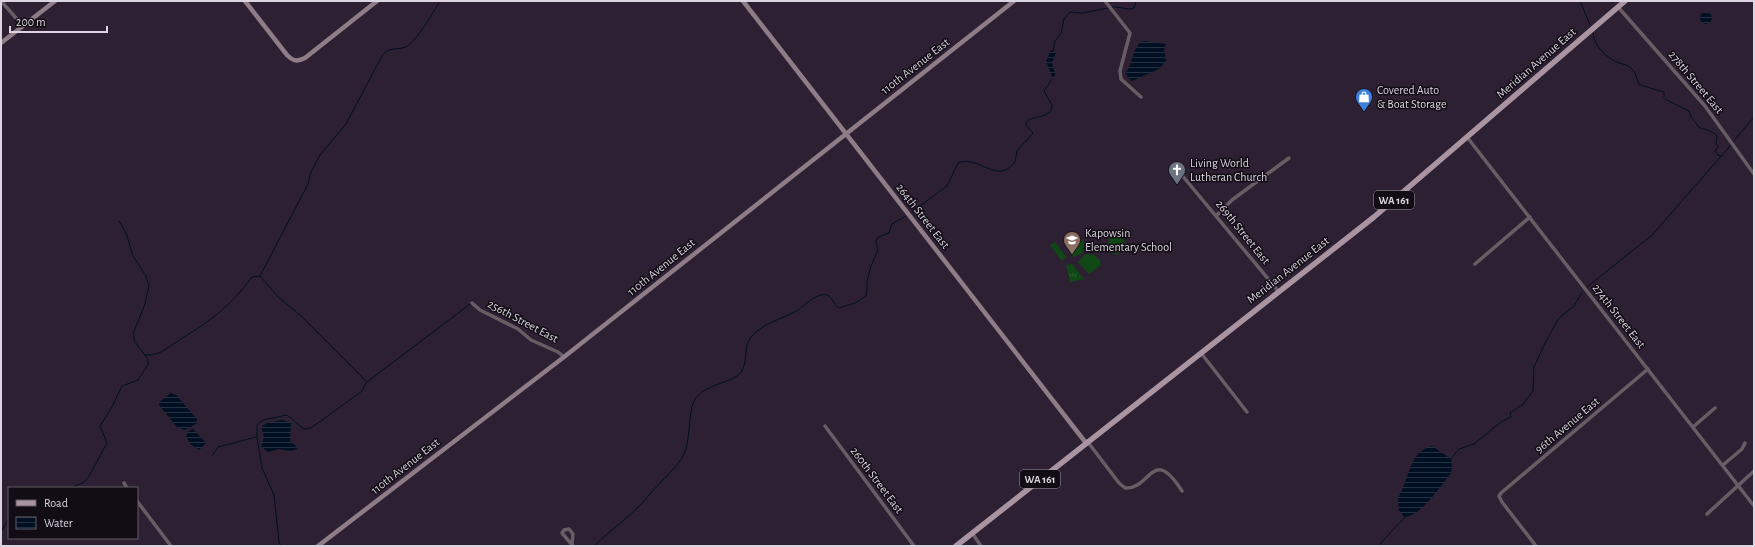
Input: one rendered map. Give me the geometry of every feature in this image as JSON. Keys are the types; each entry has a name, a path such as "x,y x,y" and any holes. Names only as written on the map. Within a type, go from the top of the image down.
{"main road":[{"name":"Meridian Avenue East","path":"956,546 1374,217 1625,1"}],"street":[{"path":"2,1 23,26"},
{"path":"1,43 55,1"},
{"path":"245,1 291,60 296,61 305,58 377,1"},
{"name":"264th Street East","path":"743,1 1087,442"},
{"name":"110th Avenue East","path":"318,546 564,357 1014,1"},
{"path":"1105,1 1130,33 1120,71 1120,79 1141,98"},
{"name":"278th Street East","path":"1618,7 1705,106 1754,174"},
{"name":"274th Street East","path":"1467,137 1754,506"},
{"path":"1217,215 1232,200 1289,158"},
{"name":"269th Street East","path":"1176,168 1217,215 1278,292"},
{"path":"1475,264 1530,217"},
{"name":"256th Street East","path":"472,303 480,310 518,329 532,340 558,352 564,357"},
{"path":"1201,353 1247,412"},
{"name":"96th Avenue East","path":"1536,546 1499,496 1648,369"},
{"path":"1693,427 1715,408"},
{"name":"260th Street East","path":"825,426 914,546"},
{"path":"1087,442 1119,483 1125,488 1132,487 1155,472 1162,470 1168,472 1182,491"},
{"path":"1723,465 1742,449 1745,443"},
{"path":"1707,514 1754,471"},
{"path":"124,483 126,487"},
{"path":"138,502 171,546"},
{"path":"972,533 981,546"}],"green space":[{"path":"1118,232 1128,246 1116,255 1108,247 1111,235"},
{"path":"1077,235 1084,243 1083,251 1081,254 1073,257 1064,243"},
{"path":"1055,242 1066,257 1062,261 1050,245"},
{"path":"1086,254 1094,255 1100,260 1101,265 1089,274 1078,262"},
{"path":"1072,264 1084,279 1070,282 1066,265"}],"water":[{"path":"1704,12 1708,12 1712,18 1708,24 1704,24 1700,20 1700,16"},
{"path":"1142,41 1166,44 1164,49 1166,61 1159,69 1132,81 1128,78 1126,73 1136,48"},
{"path":"1051,50 1056,53 1052,62 1055,75 1053,79 1046,61"},
{"path":"171,393 176,395 197,419 196,424 185,430 177,427 159,405 159,402"},
{"path":"282,420 291,423 290,442 296,446 297,449 290,451 279,449 268,452 261,446 264,437 261,427 267,423"},
{"path":"193,429 206,443 199,450 190,444 186,436 189,431"},
{"path":"1432,446 1451,459 1451,473 1424,506 1410,516 1404,517 1399,510 1398,498 1410,468 1418,454 1424,449"}],"waterway":[{"path":"260,276 308,184 311,172 320,155 346,124 383,54 388,50 403,48 410,44 415,39 440,1"},
{"path":"1112,7 1131,9 1134,8 1136,1"},
{"path":"1580,1 1590,25"},
{"path":"1053,51 1055,41 1061,33 1064,19 1070,12 1082,13 1108,8"},
{"path":"1593,33 1596,43 1606,55 1614,61 1630,67 1640,85 1664,92 1664,97"},
{"path":"912,212 947,186 958,163 971,162 1000,171 1010,167 1015,162 1017,151 1033,133 1026,125 1026,122 1033,118 1045,115 1051,110 1052,105 1044,91 1052,79"},
{"path":"1665,99 1689,111 1691,117 1700,128 1711,131 1717,136 1716,143 1718,147 1715,151 1721,156"},
{"path":"1733,142 1754,117"},
{"path":"1587,287 1652,235 1731,145"},
{"path":"594,546 638,507 680,462 687,444 691,412 695,399 705,390 732,379 741,372 745,363 746,348 753,335 763,327 798,310 815,297 827,295 839,308 855,303 866,296 868,275 878,251 876,241 878,237 889,233 892,224 906,216"},
{"path":"73,487 84,482 88,478 107,443 100,426 112,407 122,386 138,380 148,365 148,359 135,342 133,334 145,304 149,286 146,276 133,256 126,233 119,221"},
{"path":"260,276 277,296 300,315 367,382 470,304"},
{"path":"145,355 155,354 162,351 200,327 227,306 252,277 260,276"},
{"path":"1450,460 1459,449 1474,444 1501,422 1511,417 1510,413 1523,404 1533,391 1534,367 1544,345 1559,318 1574,306 1582,292"},
{"path":"281,546 279,542 274,495 262,468 257,437 257,425 263,420 287,415 304,429 311,428 362,391 366,383"},
{"path":"212,456 218,447 256,437"},
{"path":"1378,546 1405,517"},
{"path":"1,532 8,520"}],"place":[{"name":"Covered Auto & Boat Storage","path":"1364,112"},
{"name":"Living World Lutheran Church","path":"1177,185"},
{"name":"Kapowsin Elementary School","path":"1072,255"}]}
